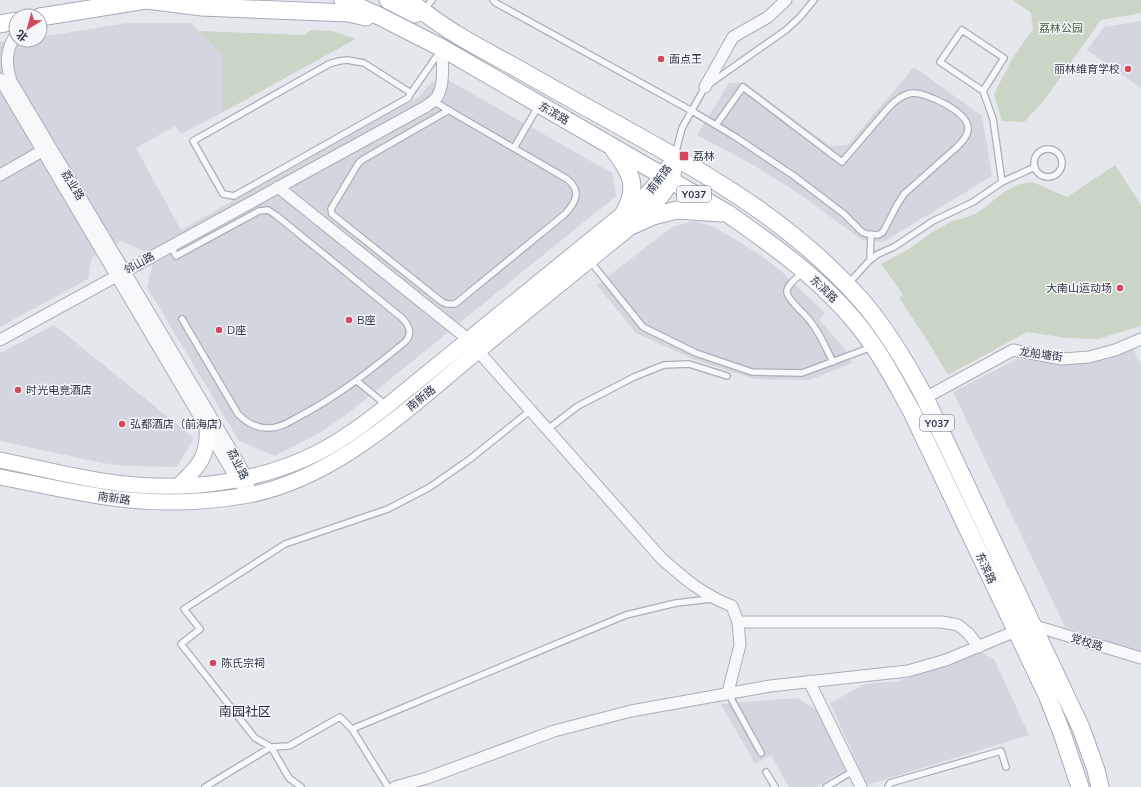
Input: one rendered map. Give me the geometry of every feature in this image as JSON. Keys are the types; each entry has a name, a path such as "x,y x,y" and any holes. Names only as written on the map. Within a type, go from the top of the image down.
{"main road":[{"path":"48,16 147,0 202,7 349,14 372,18 399,26"},
{"name":"东滨路","path":"344,0 442,48 727,213 760,236 821,285 848,313 874,346 911,410 1047,695 1080,787"},
{"path":"388,0 455,34"},
{"name":"东滨路","path":"407,0 427,6 455,34 675,157 737,194 805,244 862,301 908,367 925,398 1081,728 1096,770 1100,787"},
{"path":"612,146 623,163 631,180 632,191 628,220 677,210 727,213"},
{"name":"南新路","path":"0,460 125,484 178,486 242,479 280,468 319,452 353,432 590,260 628,220 651,191 666,178 675,157"},
{"name":"南新路","path":"0,477 97,496 137,501 189,502 218,499 250,494 290,483 313,473 349,452 393,421 473,346 628,220"},
{"path":"178,486 190,475 203,458 208,439 206,427"},
{"path":"97,496 98,480"},
{"path":"1073,765 1073,787"},
{"path":"1096,770 1106,787"}],"street":[{"path":"705,87 733,37 768,18 786,0"},
{"name":"荔业路","path":"9,48 7,60 11,81 206,427 242,479"},
{"path":"433,101 438,96 442,85 442,48"},
{"name":"荔业路","path":"0,80 42,151 120,274 250,494"},
{"name":"邻山路","path":"0,340 425,107 433,101"},
{"path":"0,176 42,151"},
{"path":"278,187 473,346 662,559 692,585 714,598 732,606 738,622 740,645 728,692"},
{"name":"龙船塘街","path":"925,398 1013,350 1062,358 1089,357 1115,350 1141,339"},
{"path":"738,622 942,622 958,625 968,633 979,647"},
{"name":"党校路","path":"1032,625 1141,658"},
{"path":"401,786 427,778 554,731 631,710 728,692 809,681 908,672 946,660 1016,631"},
{"path":"809,681 862,787"}],"lane":[{"path":"494,0 496,3 716,125 768,158 817,192 844,214 862,232 878,235 883,232 904,194 957,147 964,139 968,128 967,122 960,114 947,105 923,95 914,93 905,94 889,107 842,162 742,87 716,125"},
{"path":"675,157 680,134 705,87 786,30 800,17 814,0"},
{"path":"983,91 1004,58 962,30 940,62 983,91 994,124 1002,182"},
{"path":"412,93 364,63 347,60 339,61 329,64 193,141 223,194 234,196 408,98 412,93 442,48"},
{"path":"433,101 572,183 576,193 575,201 565,214 455,304 446,304 442,302 332,214 331,209 362,160 448,110"},
{"path":"514,148 539,105"},
{"path":"1044,149 1057,152 1062,160 1062,165 1057,173 1049,176 1040,174 1035,167 1035,158 1037,154 1044,149"},
{"path":"847,285 870,260 894,247 932,221 973,202 1002,182 1035,167"},
{"path":"171,246 176,256 260,211 268,210 402,318 408,324 410,336 405,342 357,381 325,402 280,427 270,428 254,426 244,421 233,407 182,318"},
{"path":"870,260 871,234"},
{"path":"590,260 643,327 696,353 752,372 802,373 874,346"},
{"path":"804,271 786,291 788,296 808,318 819,334 833,362"},
{"path":"548,429 578,406 664,365 689,364 727,376"},
{"path":"357,381 387,406"},
{"path":"301,787 289,778 271,747 255,738 181,644 200,629 184,609 285,544 388,509 430,487 470,459 531,410"},
{"path":"352,729 626,615 676,603 714,598"},
{"path":"728,692 761,753"},
{"path":"205,787 271,747 289,746 340,717 352,729 388,787"},
{"path":"888,787 890,784 1001,751 1006,767"},
{"path":"826,787 854,771"},
{"path":"766,772 775,787"}],"shaded area":[{"name":"丽林维育学校","path":"1141,21 1141,88 1087,50 1104,27"},
{"path":"128,23 191,23 223,56 223,112 181,134 175,126 136,148 181,230 419,97 432,82 448,80 612,173 616,196 346,415 321,432 275,456 239,441 147,287 152,267 144,251 121,241 92,257 88,279 0,327 0,42 8,41 8,48 48,48 48,36"},
{"path":"914,67 982,116 992,176 883,242 862,240 798,193 755,166 697,135 729,83 744,82 830,146 848,145"},
{"path":"693,221 711,226 730,236 760,255 781,271 825,313 819,320 846,350 852,363 810,380 754,379 695,360 636,333 597,285 672,227"},
{"path":"54,325 194,438 177,467 127,466 102,463 0,441 0,353"},
{"path":"1133,349 1141,365 1141,653 1065,627 953,392 1017,359 1071,364"},
{"path":"981,652 994,659 1029,735 867,785 830,703 865,684 899,681"},
{"path":"797,698 817,710 845,770 816,787 789,787 771,755 755,764 721,704"}],"green space":[{"name":"荔林公园","path":"1013,0 1141,0 1141,13 1101,20 1043,102 1024,122 1002,121 994,94 1012,59 1033,29 1031,13"},
{"path":"311,30 332,31 356,39 223,112 223,56 199,31 304,35"},
{"path":"1115,165 1141,205 1141,326 1098,339 1068,338 1027,332 948,375 899,298 903,295 881,264 909,249 931,233 952,221 965,218 979,212 1004,192 1019,184 1033,182 1067,197"}],"place":[{"name":"面点王","path":"661,59"},
{"name":"丽林维育学校","path":"1128,69"},
{"name":"荔林","path":"684,156"},
{"name":"大南山运动场","path":"1120,288"},
{"name":"B座","path":"349,320"},
{"name":"D座","path":"219,330"},
{"name":"时光电竞酒店","path":"18,390"},
{"name":"弘都酒店（前海店）","path":"122,424"},
{"name":"陈氏宗祠","path":"213,663"}],"district":[{"name":"南园社区","path":"245,711"}]}
